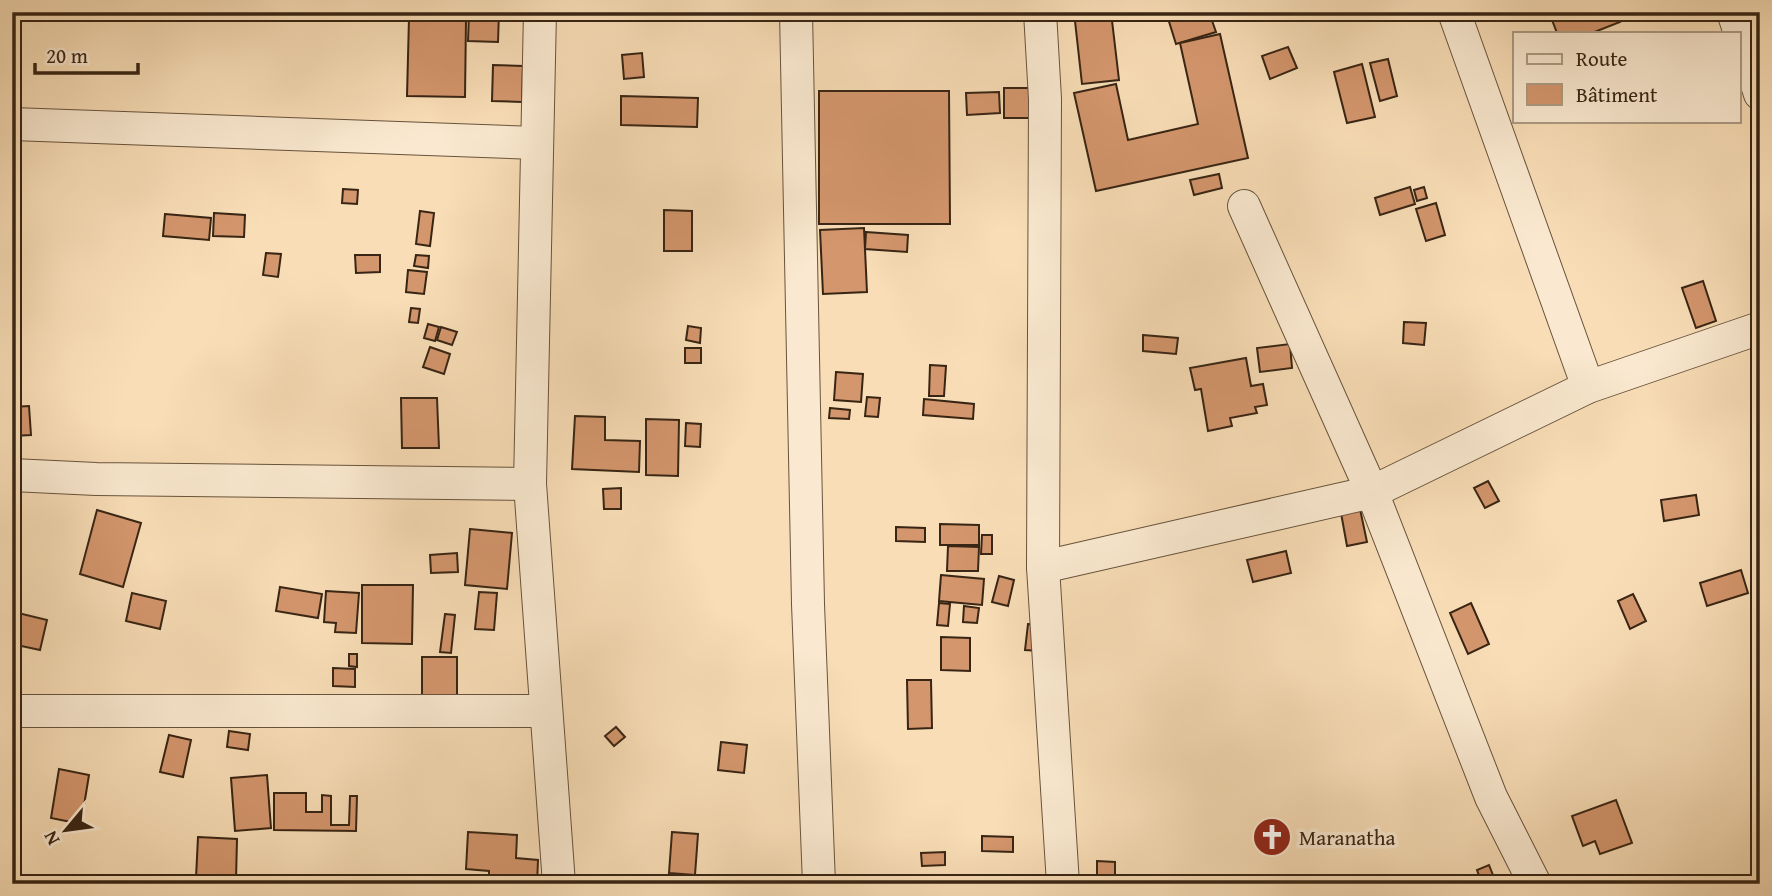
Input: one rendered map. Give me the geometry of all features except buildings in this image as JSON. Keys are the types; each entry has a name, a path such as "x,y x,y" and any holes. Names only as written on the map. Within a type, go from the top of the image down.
{"street":[{"path":"540,12 530,484 559,884"},
{"path":"796,12 808,604 819,884"},
{"path":"1040,12 1045,99 1043,567 1063,884"},
{"path":"1454,12 1588,387"},
{"path":"1733,12 1740,32"},
{"path":"1740,33 1760,94"},
{"path":"12,124 537,144"},
{"path":"1244,206 1372,492 1491,797 1535,884"},
{"path":"1043,567 1372,492 1588,387 1760,328"},
{"path":"12,475 96,479 530,484"},
{"path":"12,711 545,710"}],"place":[{"name":"Maranatha","path":"1272,837"}]}
